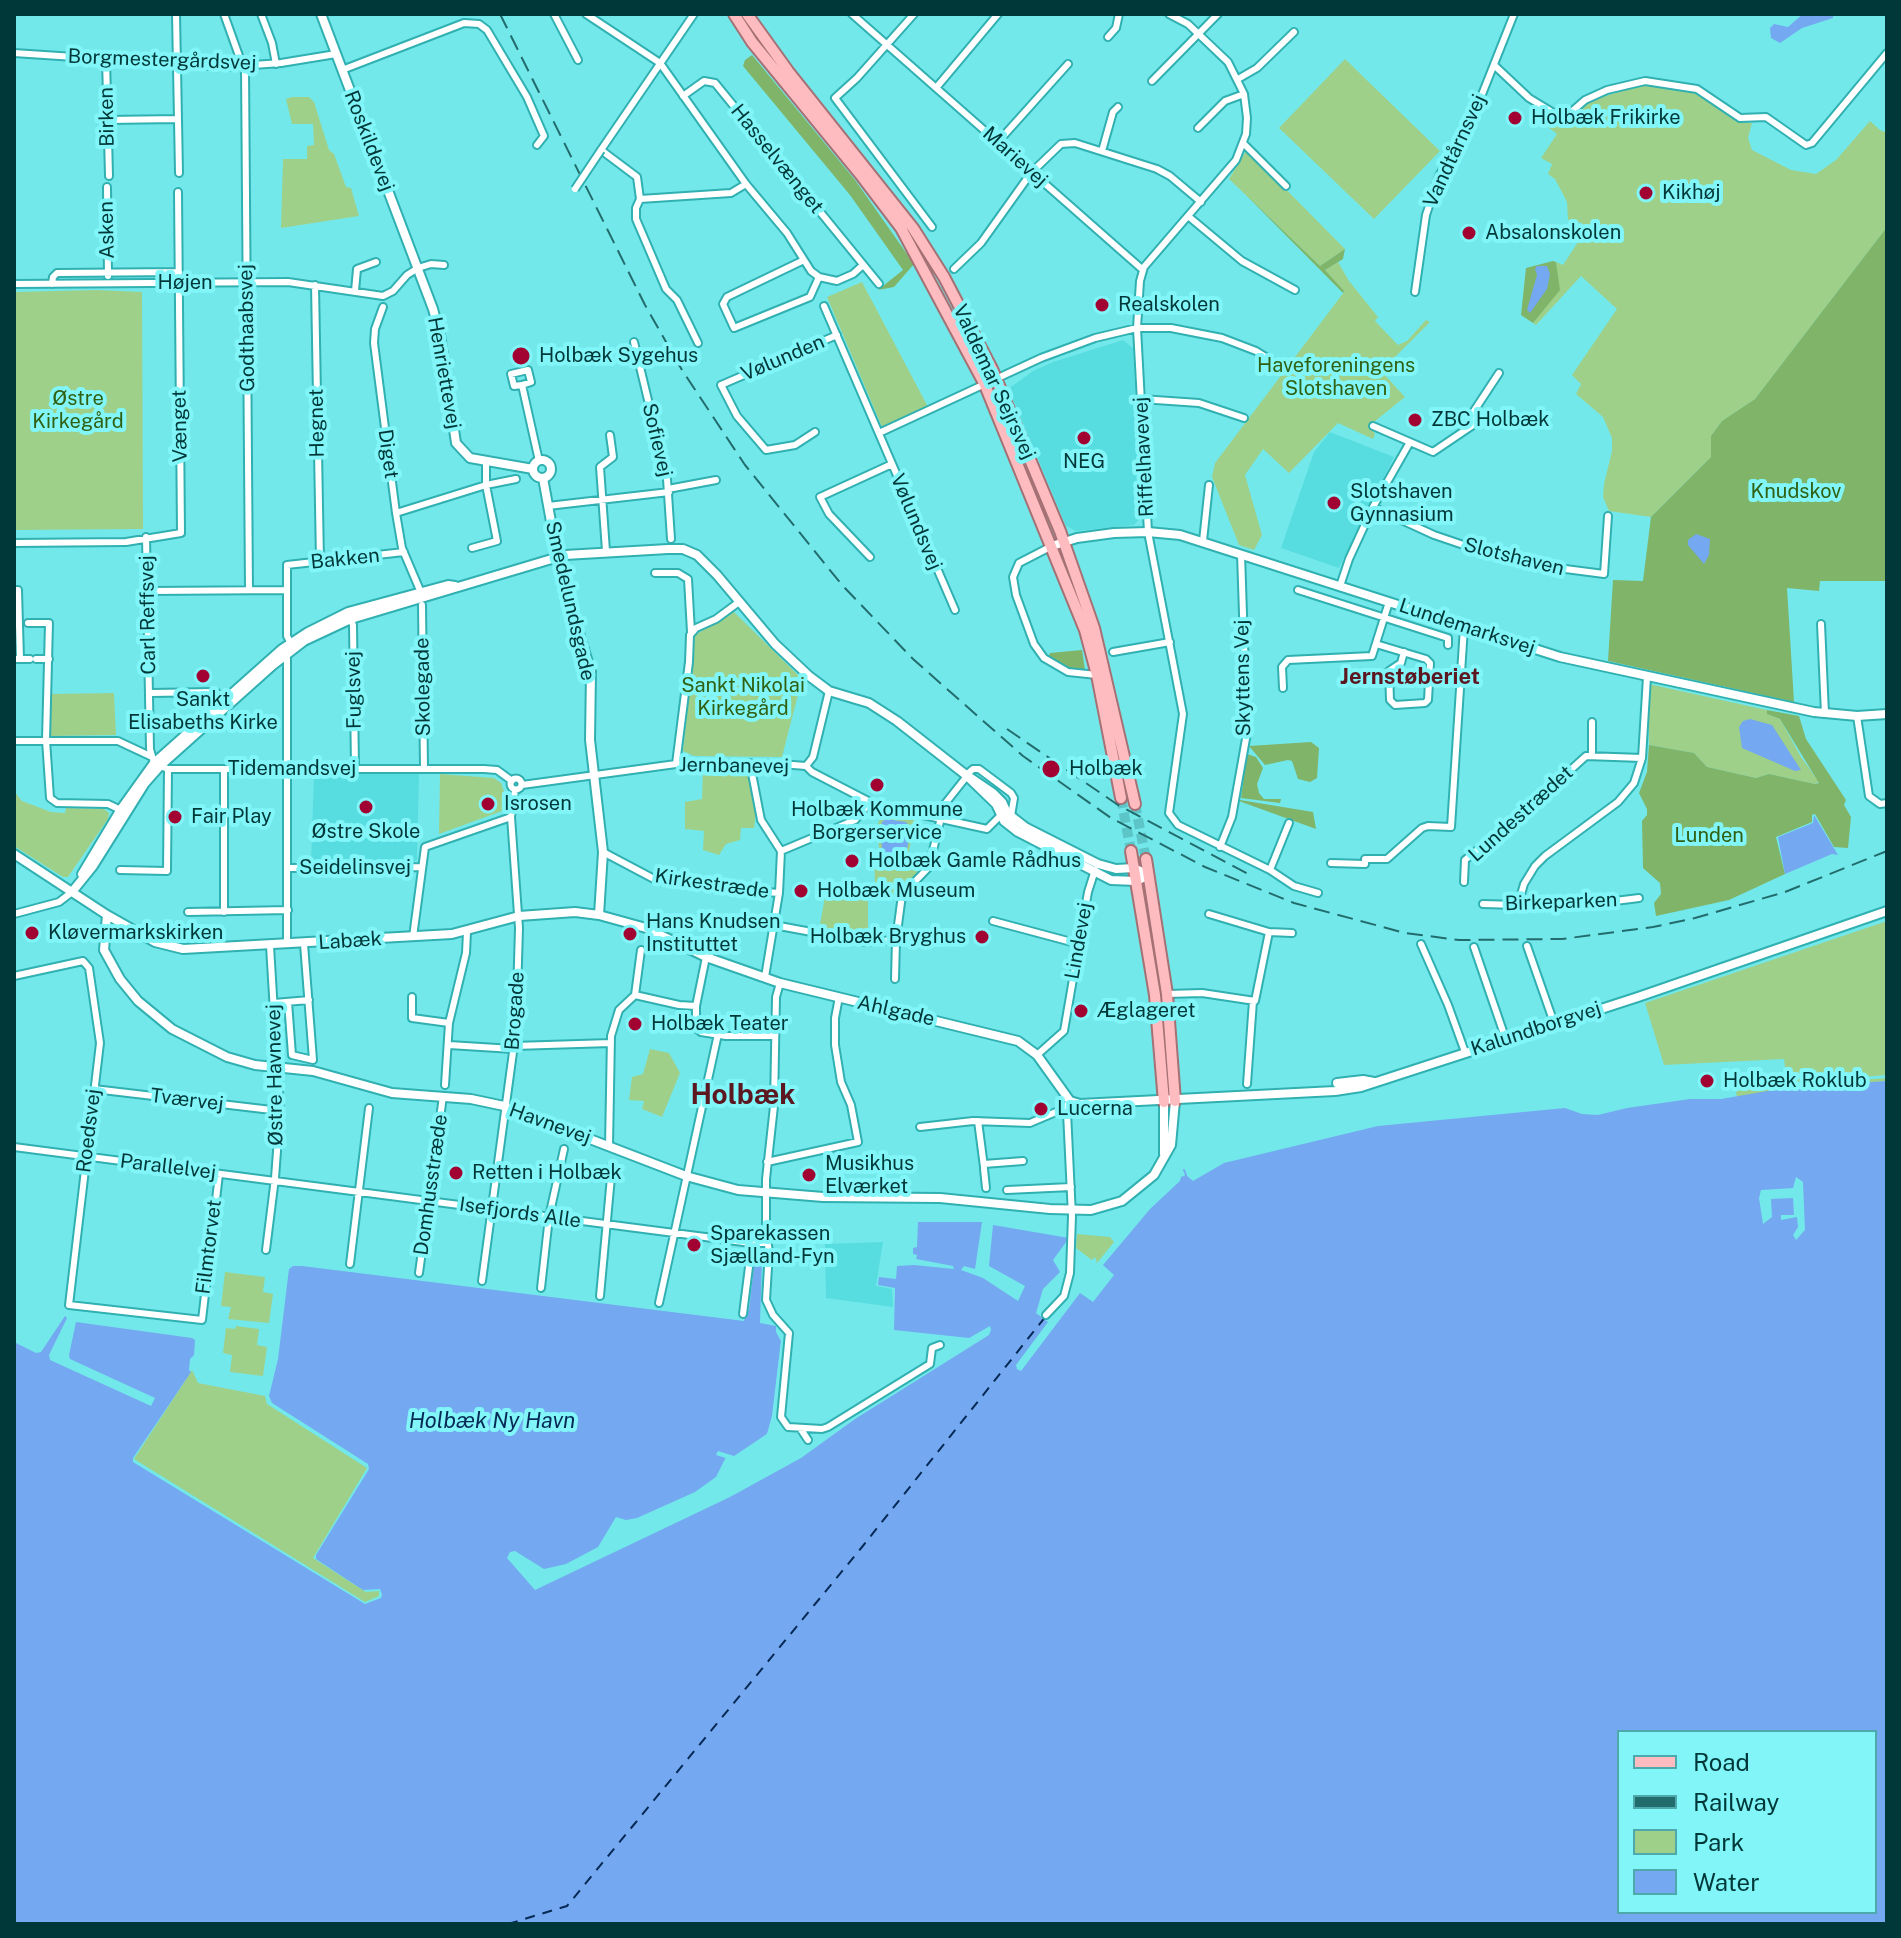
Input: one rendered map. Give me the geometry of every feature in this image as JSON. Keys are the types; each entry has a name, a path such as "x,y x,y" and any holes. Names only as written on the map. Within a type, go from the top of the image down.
{"main road":[{"name":"Valdemar Sejrsvej","path":"734,14 752,42 901,228 985,385 1085,630 1121,798"},
{"name":"Valdemar Sejrsvej","path":"747,14 788,71 913,228 944,277 997,379 1064,542 1097,637 1135,804"},
{"path":"1131,851 1161,994"},
{"path":"1146,859 1169,1101"}],"street":[{"path":"176,14 179,173"},
{"name":"Godthaabsvej","path":"224,14 244,67 249,590"},
{"name":"Borgmestergårdsvej","path":"261,14 276,64"},
{"name":"Roskildevej","path":"321,14 418,268"},
{"path":"554,14 578,60"},
{"path":"586,14 660,63"},
{"path":"575,189 694,14"},
{"name":"Marievej","path":"852,14 1143,270"},
{"path":"914,14 835,98 932,227"},
{"path":"936,88 998,14"},
{"path":"1108,37 1117,25 1119,14"},
{"path":"1143,270 1227,173 1243,143 1247,118 1244,94 1228,62 1199,33 1169,14"},
{"path":"1152,81 1218,14"},
{"name":"Vandtårnsvej","path":"1415,292 1426,215 1439,176 1465,134 1514,14"},
{"path":"342,70 464,23 479,24 487,30 527,97 544,136 537,145"},
{"path":"1238,79 1257,68 1294,32"},
{"name":"Borgmestergårdsvej","path":"14,53 244,67 336,54"},
{"path":"1494,65 1507,79 1557,115 1569,114 1593,95 1645,81 1697,89 1740,118 1766,117 1806,145 1812,143 1887,53"},
{"name":"Birken","path":"106,58 109,176"},
{"name":"Hasselvænget","path":"660,63 746,184 787,233 811,271 819,277"},
{"path":"998,142 1068,64"},
{"path":"1491,74 1507,79"},
{"name":"Hasselvænget","path":"683,96 704,81 715,83 879,284"},
{"path":"1198,128 1225,101 1244,94"},
{"path":"1102,151 1113,112 1118,107"},
{"path":"107,120 178,119"},
{"path":"954,269 981,243 1031,173 1061,144 1075,143 1164,172 1201,202"},
{"path":"1243,143 1286,186"},
{"path":"601,150 637,177 640,199 636,219 666,289 677,300 698,343"},
{"path":"640,199 731,193 746,184"},
{"name":"Asken","path":"107,187 108,283"},
{"path":"178,192 179,283"},
{"path":"1188,216 1242,261 1295,290"},
{"path":"804,260 727,297 723,304 734,328 810,297 819,277 829,281 845,279 863,265"},
{"path":"355,291 357,269 376,262"},
{"path":"418,268 431,264 444,265"},
{"name":"Højen","path":"14,284 247,283 315,285 389,294 418,268"},
{"name":"Henriettevej","path":"418,268 439,331 456,443 466,456 533,469"},
{"name":"Riffelhavevej","path":"1143,270 1137,328 1148,532 1183,714 1169,808 1171,818 1178,825 1220,847"},
{"path":"108,272 179,272"},
{"name":"Asken","path":"52,284 57,273 108,272"},
{"name":"Vænget","path":"146,537 178,535 182,531 179,283"},
{"name":"Hegnet","path":"315,285 320,561"},
{"name":"Vølunden","path":"824,306 879,433"},
{"name":"Diget","path":"383,307 375,329 374,346 396,513 404,552 422,598"},
{"path":"879,433 1075,344 1137,328 1171,328 1212,335 1253,350 1285,369"},
{"name":"Vølunden","path":"815,432 795,445 766,450 737,416 721,385 837,335"},
{"name":"Sofievej","path":"634,342 668,490 671,539"},
{"path":"1373,426 1433,452 1476,423 1472,414 1499,373"},
{"path":"522,385 539,461 533,469 535,475 543,478 550,473 551,467 545,461 539,461"},
{"path":"1141,399 1199,403 1244,418"},
{"name":"Vølundsvej","path":"879,433 955,610"},
{"path":"606,551 600,467 613,457 610,435"},
{"path":"1340,586 1373,507 1410,442"},
{"path":"472,548 497,541 486,485 486,462"},
{"path":"870,557 829,514 820,497 892,464"},
{"name":"Smedelundsgade","path":"543,478 570,610 591,672 590,740 603,852 599,915"},
{"path":"396,513 486,485 516,479"},
{"path":"548,506 668,490 716,480"},
{"path":"1203,541 1209,485"},
{"name":"Slotshaven","path":"1373,507 1434,535 1484,552 1559,569 1604,574 1608,516"},
{"name":"Lundemarksvej","path":"1052,546 1104,533 1148,532 1203,541 1560,657 1825,714 1887,714"},
{"path":"14,543 126,542 146,537"},
{"name":"Carl Reffsvej","path":"120,870 167,871 150,693 146,537"},
{"path":"1052,546 1019,563 1013,577 1016,595 1035,647 1044,658 1068,672 1097,675"},
{"path":"14,914 59,902 72,892 123,811 158,764 292,646 349,615 422,598 448,585 455,586 557,557 679,548 697,555 706,563 784,654 829,691 879,708 966,776 1011,822 1111,880 1136,881 1149,875"},
{"name":"Bakken","path":"287,590 287,565 404,552"},
{"name":"Skyttens Vej","path":"1220,847 1232,817 1247,733 1241,554"},
{"path":"655,573 678,573 688,579 691,632 676,764"},
{"path":"14,590 18,590 17,659 49,659"},
{"path":"148,591 287,590 287,636 292,646"},
{"path":"1298,590 1448,638 1448,645"},
{"name":"Skolegade","path":"422,598 424,769"},
{"path":"691,632 718,618 739,602"},
{"path":"1283,688 1282,667 1288,660 1372,656 1389,602"},
{"name":"Fuglsvej","path":"349,615 353,629 355,768"},
{"path":"28,623 49,623 46,740 51,801 108,804 123,811"},
{"path":"1821,624 1825,714"},
{"path":"1331,863 1365,864 1365,859 1387,859 1422,828 1451,827 1464,627"},
{"path":"1113,652 1170,642"},
{"path":"1376,644 1404,652 1430,663 1428,700 1425,703 1395,705 1390,700 1389,671 1401,663 1404,652"},
{"path":"283,652 287,769 287,945"},
{"path":"1518,905 1524,884 1535,866 1626,795 1634,783 1642,758 1647,677"},
{"path":"806,766 813,757 829,691"},
{"name":"Carl Reffsvej","path":"150,693 216,692"},
{"path":"1857,716 1869,796 1880,804 1887,803"},
{"name":"Lundestrædet","path":"1592,722 1592,755"},
{"path":"14,741 118,741 158,764"},
{"name":"Lundestrædet","path":"1464,882 1465,860 1586,756 1642,758"},
{"path":"750,763 761,820 781,851 779,893 765,977"},
{"name":"Tidemandsvej","path":"158,764 224,769 497,770 512,781"},
{"name":"Jernbanevej","path":"522,785 676,764 806,766 870,802 987,829 1001,815"},
{"path":"224,769 224,912"},
{"path":"895,979 902,895 931,865 946,802 966,776"},
{"path":"966,776 999,798 1011,822"},
{"path":"518,779 522,785 515,790 511,785 518,779"},
{"name":"Brogade","path":"482,1281 514,1047 519,916 511,817 515,790"},
{"path":"781,851 855,820 870,802"},
{"path":"413,937 425,847 511,817"},
{"path":"1270,870 1289,823"},
{"path":"1220,847 1270,870 1294,886 1318,893"},
{"name":"Kirkestræde","path":"603,852 654,879 779,893"},
{"name":"Labæk","path":"14,854 107,915 155,942 176,948 413,937 467,932 519,916 575,912 599,915"},
{"name":"Seidelinsvej","path":"288,868 421,867"},
{"path":"1096,869 1134,868 1149,875"},
{"name":"Lindevej","path":"1037,1055 1064,1031 1096,869"},
{"name":"Birkeparken","path":"1483,904 1541,902 1550,906 1639,898"},
{"path":"188,912 288,910"},
{"name":"Kalundborgvej","path":"1169,1101 1335,1091 1375,1082 1887,911"},
{"path":"1209,914 1269,932 1292,933"},
{"name":"Havnevej","path":"107,915 103,941 109,961 138,1001 155,1017 195,1042 227,1057 255,1065 313,1071 392,1093 443,1096 504,1106 686,1176 720,1186 823,1197 940,1198 1072,1211 1091,1210 1122,1201 1146,1183 1172,1138 1169,1101"},
{"name":"Ahlgade","path":"599,915 646,928 706,957 780,983 1018,1041 1037,1055 1070,1101"},
{"path":"993,921 1079,944"},
{"path":"774,925 865,942 896,940"},
{"path":"445,1085 449,1023 466,953 467,932"},
{"path":"1247,1084 1254,1001 1269,932"},
{"path":"288,1002 292,1055 313,1060 304,944"},
{"path":"1421,944 1465,1052"},
{"name":"Østre Havnevej","path":"266,1250 280,1111 270,946"},
{"path":"1527,946 1554,1023"},
{"path":"1474,947 1506,1040"},
{"path":"609,1146 611,1043 619,1010 635,995 641,950"},
{"path":"706,957 696,1006 696,1028 701,1032 718,1034 775,1036"},
{"name":"Roedsvej","path":"14,976 83,961 89,968 100,1036 69,1305 202,1320"},
{"path":"780,983 776,997 774,1106 767,1162 769,1251 766,1300 770,1316 789,1333 781,1417 788,1427 828,1427 930,1364 932,1348 940,1345"},
{"path":"1161,994 1202,993 1254,1001"},
{"path":"635,995 696,1006"},
{"path":"412,997 412,1018 449,1023"},
{"path":"767,1162 858,1142 837,1058 835,1018 839,997"},
{"path":"274,1003 309,1000"},
{"path":"659,1303 718,1034"},
{"path":"449,1045 514,1047 611,1043"},
{"path":"1337,1083 1375,1082"},
{"name":"Tværvej","path":"94,1089 280,1111"},
{"name":"Domhusstræde","path":"419,1273 443,1096"},
{"path":"1070,1101 1080,1104 1169,1101"},
{"path":"920,1127 978,1121 1030,1123 1063,1109 1070,1101"},
{"path":"1046,1315 1064,1296 1071,1257 1067,1112 1070,1101"},
{"path":"350,1264 369,1108"},
{"path":"978,1121 986,1188"},
{"name":"Parallelvej","path":"14,1147 274,1180"},
{"path":"541,1288 549,1217 564,1149"},
{"path":"984,1167 1023,1161"},
{"path":"600,1296 612,1166"},
{"name":"Filmtorvet","path":"202,1320 219,1174"},
{"name":"Isefjords Alle","path":"274,1180 767,1243"},
{"path":"1007,1190 1071,1187"},
{"path":"743,1314 751,1251"},
{"path":"800,1428 808,1440"}],"shaded area":[{"name":"NEG","path":"1123,340 1133,348 1142,516 1134,525 1076,531 1066,526 1010,392 1011,387 1033,371 1053,362"},
{"name":"Slotshaven Gynnasium","path":"1330,432 1394,457 1339,568 1281,548 1314,452"},
{"name":"Østre Skole","path":"314,773 419,773 417,860 311,864"},
{"path":"883,1242 876,1286 892,1289 893,1307 826,1298 825,1244"}],"green space":[{"path":"752,55 855,180 914,264 894,287 878,290 903,270 850,195 743,66"},
{"path":"1345,59 1440,151 1374,219 1279,128"},
{"path":"1642,85 1686,90 1700,95 1741,123 1752,123 1748,138 1752,150 1791,170 1816,174 1836,160 1870,121 1887,133 1887,227 1755,399 1722,421 1711,436 1711,457 1651,517 1609,511 1603,497 1612,438 1603,417 1576,394 1581,384 1572,375 1617,309 1581,276 1536,325 1533,323 1559,290 1556,262 1563,265 1582,236 1582,223 1568,220 1567,202 1555,179 1548,174 1552,164 1541,158 1557,134 1535,117 1541,110 1564,120 1592,100"},
{"path":"309,97 314,102 329,150 334,154 346,187 351,188 359,216 281,228 283,159 307,159 307,146 314,145 313,124 292,124 286,99"},
{"path":"1246,151 1345,249 1320,266 1229,179"},
{"path":"1246,195 1320,266 1345,249 1343,259 1325,270 1343,293"},
{"name":"Knudskov","path":"1887,227 1887,581 1820,581 1819,591 1787,588 1794,702 1608,661 1613,580 1643,581 1651,517 1711,457 1711,436 1722,421 1755,399"},
{"name":"Haveforeningens Slotshaven","path":"1338,262 1378,317 1375,321 1398,345 1407,341 1426,320 1430,322 1381,371 1405,397 1369,426 1375,434 1373,439 1338,423 1289,473 1263,449 1245,475 1262,535 1254,550 1239,545 1212,477 1215,463 1344,292 1325,270"},
{"path":"1556,262 1560,290 1533,323 1521,315 1526,268"},
{"path":"862,282 928,407 882,427 827,297"},
{"name":"Østre Kirkegård","path":"14,292 142,292 143,529 14,530"},
{"name":"Sankt Nikolai Kirkegård","path":"734,612 802,679 782,757 694,756 683,751 695,635"},
{"path":"1082,650 1085,670 1057,664 1049,656 1050,653"},
{"path":"1649,684 1767,710 1767,714 1780,719 1819,782 1815,784 1769,774 1756,778 1707,767 1694,753 1649,745"},
{"path":"114,693 116,735 50,736 49,694"},
{"name":"Lunden","path":"1767,710 1799,716 1806,739 1846,800 1844,805 1851,817 1848,848 1834,847 1815,814 1812,815 1812,822 1776,837 1785,874 1729,900 1656,916 1654,903 1661,894 1660,883 1643,868 1642,821 1647,809 1639,793 1647,772 1649,745 1694,753 1707,767 1756,778 1769,774 1819,783 1780,719 1767,714"},
{"path":"1311,742 1319,748 1317,778 1310,782 1298,779 1292,761 1265,765 1249,746"},
{"path":"1247,754 1256,757 1263,768 1257,784 1259,793 1264,799 1281,799 1280,803 1241,798"},
{"path":"703,768 748,770 756,812 754,828 741,828 740,840 726,844 719,855 703,850 704,831 685,829 685,802 702,799"},
{"path":"440,774 494,778 501,783 504,791 502,811 439,834"},
{"path":"14,791 22,801 51,812 65,813 66,808 104,809 109,813 68,877 63,877 14,846"},
{"path":"1239,801 1313,812 1316,829"},
{"path":"889,813 916,819 906,864 918,872 897,896 874,892 868,894 868,939 819,930 825,897 839,899 842,890 875,883 874,860 881,858 876,830 880,818"},
{"path":"1887,921 1887,1075 1787,1083 1784,1059 1664,1065 1645,1003"},
{"path":"650,1049 669,1053 680,1073 662,1117 642,1109 644,1101 629,1100 632,1077 643,1074"},
{"path":"1887,1078 1887,1081 1737,1097 1736,1092 1745,1088"},
{"path":"1077,1234 1110,1237 1114,1242 1097,1263 1095,1257 1092,1260 1076,1248"},
{"path":"225,1272 265,1277 263,1292 273,1294 269,1323 228,1319 231,1307 221,1306"},
{"path":"236,1326 259,1329 257,1345 267,1347 263,1376 230,1372 232,1355 223,1353 226,1328 235,1329"},
{"path":"192,1370 198,1383 265,1396 267,1404 367,1468 313,1558 366,1592 379,1591 379,1596 365,1602 134,1459"}],"water":[{"path":"1803,14 1833,14 1833,18 1802,28 1780,43 1771,38 1770,28 1774,24 1788,27"},
{"path":"1537,266 1547,266 1550,274 1547,289 1530,313 1527,310"},
{"path":"1696,534 1710,539 1709,555 1704,564 1688,545 1688,540"},
{"path":"1750,719 1772,725 1801,770 1795,771 1742,748 1739,727 1743,721"},
{"path":"1814,815 1838,855 1832,854 1785,874 1778,837 1813,823"},
{"path":"886,819 906,822 911,828 906,855 883,856 880,831"},
{"name":"Holbæk Ny Havn","path":"1887,1081 1887,1924 14,1924 14,1342 36,1353 41,1352 65,1316 67,1318 49,1355 50,1360 151,1406 155,1398 70,1359 76,1322 195,1340 194,1355 190,1359 191,1372 133,1462 365,1604 381,1598 380,1589 363,1590 316,1559 316,1555 369,1469 368,1464 272,1403 269,1396 278,1359 289,1269 302,1266 744,1321 749,1310 755,1257 762,1258 760,1323 776,1326 781,1341 773,1412 767,1434 735,1457 726,1457 716,1477 695,1492 637,1518 626,1520 616,1517 598,1547 566,1564 544,1569 515,1551 510,1552 507,1558 535,1590 730,1497 801,1458 855,1419 989,1335 990,1326 969,1338 894,1330 895,1288 878,1285 879,1277 896,1279 897,1266 954,1269 953,1266 916,1259 913,1248 917,1247 918,1222 982,1222 975,1269 964,1266 961,1270 983,1278 1018,1301 1025,1286 989,1266 993,1225 1069,1238 1053,1260 1060,1272 1043,1289 1036,1313 1048,1322 1016,1365 1021,1371 1080,1293 1093,1302 1114,1275 1103,1265 1150,1209 1186,1175 1193,1181 1224,1163 1378,1126 1565,1108 1598,1115 1690,1099 1721,1099 1785,1088"}],"pier":[{"path":"1796,1177 1803,1182 1805,1230 1796,1240 1793,1235 1798,1227 1797,1217 1781,1220 1781,1215 1794,1215 1793,1198 1771,1199 1772,1217 1763,1224 1759,1198 1761,1190 1793,1188"},
{"path":"781,1341 784,1346 773,1434 735,1461 716,1455 718,1451 734,1456 767,1434 771,1424"}],"waterway":[{"path":"1184,1170 1186,1175"}],"ferry route":[{"path":"508,1924 567,1906 862,1547 1046,1316"}],"tunnel":[{"path":"1121,798 1131,851"},
{"path":"1135,804 1146,859"}],"railway":[{"path":"500,14 645,305 682,370 745,465 842,585 913,659 1023,756 1111,818 1205,867 1294,903 1405,933 1459,940 1562,939 1653,927 1785,892 1887,851"},
{"path":"1007,729 1118,805 1250,875"}],"place":[{"name":"Holbæk Frikirke","path":"1515,118"},
{"name":"Kikhøj","path":"1646,193"},
{"name":"Absalonskolen","path":"1469,233"},
{"name":"Realskolen","path":"1102,305"},
{"name":"Holbæk Sygehus","path":"521,356"},
{"name":"ZBC Holbæk","path":"1415,420"},
{"name":"NEG","path":"1084,438"},
{"name":"Slotshaven Gynnasium","path":"1334,503"},
{"name":"Sankt Elisabeths Kirke","path":"203,676"},
{"name":"Holbæk","path":"1051,769"},
{"name":"Holbæk Kommune Borgerservice","path":"877,785"},
{"name":"Isrosen","path":"488,804"},
{"name":"Østre Skole","path":"366,807"},
{"name":"Fair Play","path":"175,817"},
{"name":"Holbæk Gamle Rådhus","path":"852,861"},
{"name":"Holbæk Museum","path":"801,891"},
{"name":"Kløvermarkskirken","path":"32,933"},
{"name":"Hans Knudsen Instituttet","path":"630,934"},
{"name":"Holbæk Bryghus","path":"982,937"},
{"name":"Æglageret","path":"1081,1011"},
{"name":"Holbæk Teater","path":"635,1024"},
{"name":"Holbæk Roklub","path":"1707,1081"},
{"name":"Lucerna","path":"1041,1109"},
{"name":"Retten i Holbæk","path":"456,1173"},
{"name":"Musikhus Elværket","path":"809,1175"},
{"name":"Sparekassen Sjælland-Fyn","path":"694,1245"}],"district":[{"name":"Jernstøberiet","path":"1410,677"},
{"name":"Holbæk","path":"743,1095"}]}
